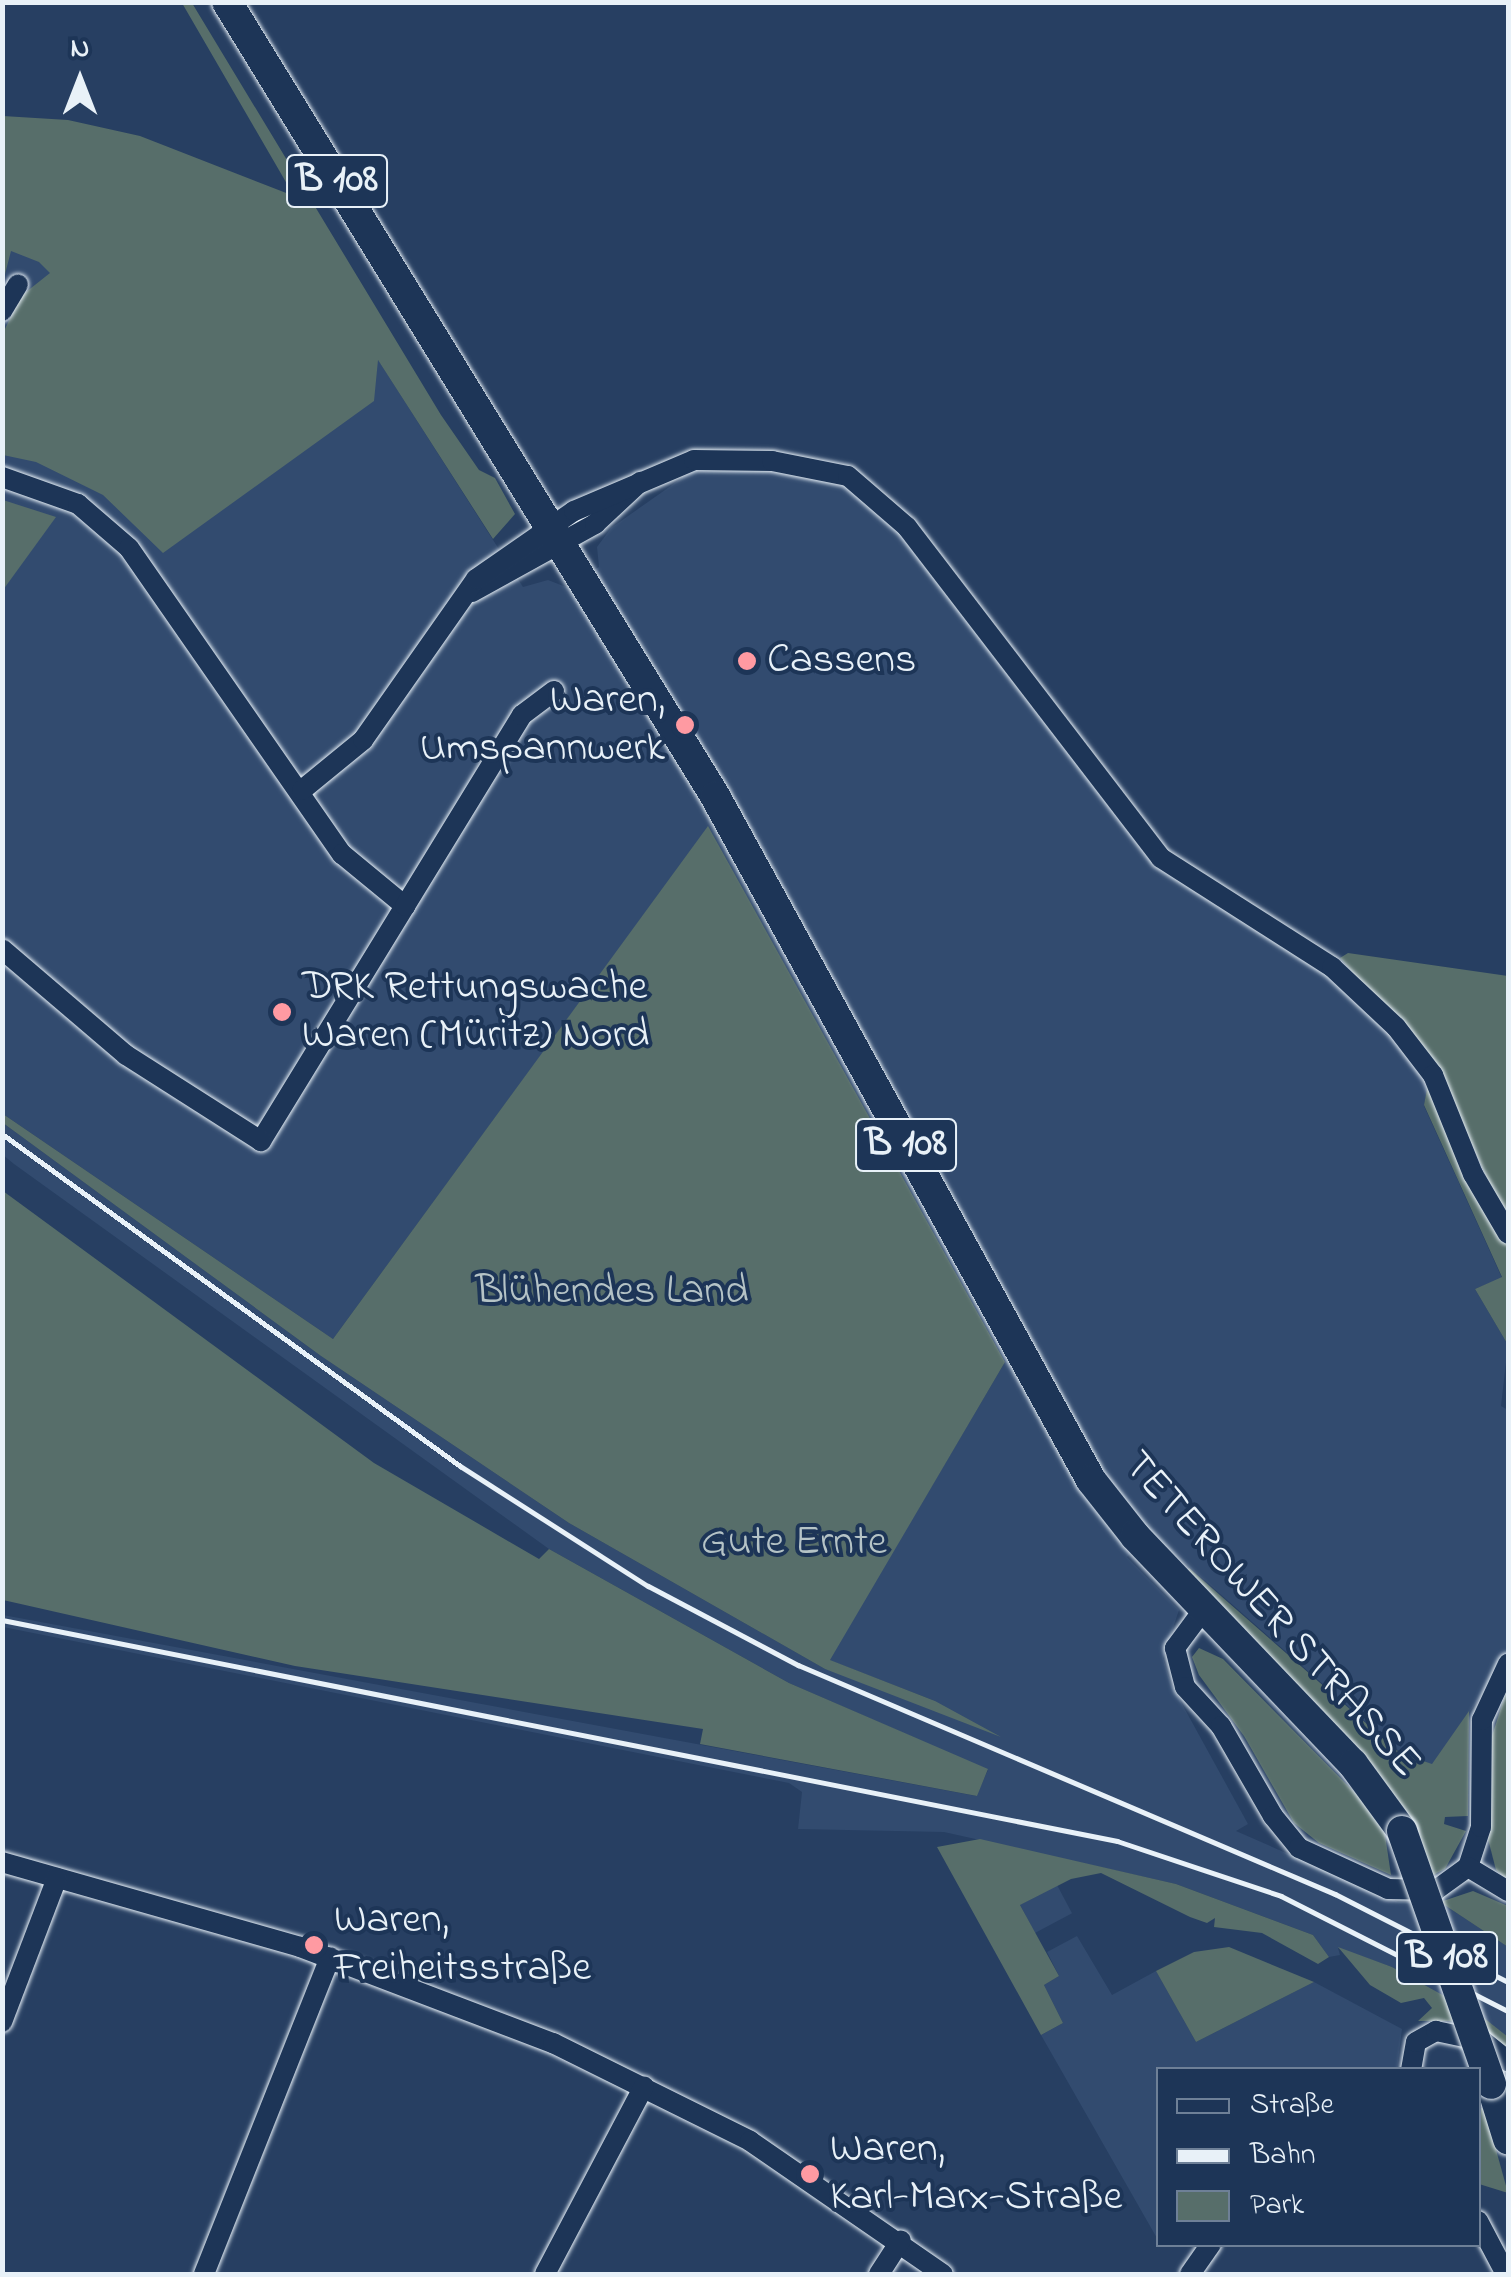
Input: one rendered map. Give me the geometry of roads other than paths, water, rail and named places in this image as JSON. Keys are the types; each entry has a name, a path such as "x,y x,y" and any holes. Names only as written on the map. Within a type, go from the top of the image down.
{"main road":[{"name":"B 108","path":"227,2 554,529"},
{"name":"TETEROWER STRASSE","path":"554,529 600,606 602,621 650,686 1072,1451 1110,1508 1198,1615 1354,1764 1402,1831 1500,2073 1508,2139"}],"street":[{"path":"2,312 18,284"},
{"path":"302,790 364,740 472,592 554,529 630,498 648,478 694,460 772,460 848,476 880,497 1152,848 1223,902 1332,967 1396,1026 1434,1075 1466,1159 1508,1234"},
{"path":"2,477 78,504 129,548 302,790 342,854 405,906"},
{"path":"2,949 126,1056 261,1140 522,715 554,692"},
{"path":"1198,1615 1174,1648 1179,1678 1220,1726 1299,1848 1410,1892 1446,1886 1468,1867 1481,1827 1482,1720 1508,1664"},
{"path":"2,1862 330,1957 553,2043 750,2141 901,2240 943,2274"},
{"path":"1468,1867 1508,1891"},
{"path":"2,2022 57,1878"},
{"path":"204,2274 330,1957"},
{"path":"1412,2067 1416,2042 1436,2032 1483,2041 1500,2073"},
{"path":"545,2274 644,2086"},
{"path":"1481,2227 1506,2274"},
{"path":"879,2274 901,2240"},
{"path":"1190,2274 1209,2247"}],"railway":[{"path":"2,1134 460,1466 648,1586 798,1665 1335,1894 1508,1982"},
{"path":"2,1620 1117,1841 1281,1896 1508,2011"}],"place":[{"name":"Cassens","path":"747,661"},
{"name":"Waren, Umspannwerk","path":"685,725"},
{"name":"DRK Rettungswache Waren (Müritz) Nord","path":"282,1012"},
{"name":"Waren, Freiheitsstraße","path":"314,1945"},
{"name":"Waren, Karl-Marx-Straße","path":"810,2174"}],"park label":[{"name":"Blühendes Land","path":"612,1292"},
{"name":"Gute Ernte","path":"794,1543"}]}
